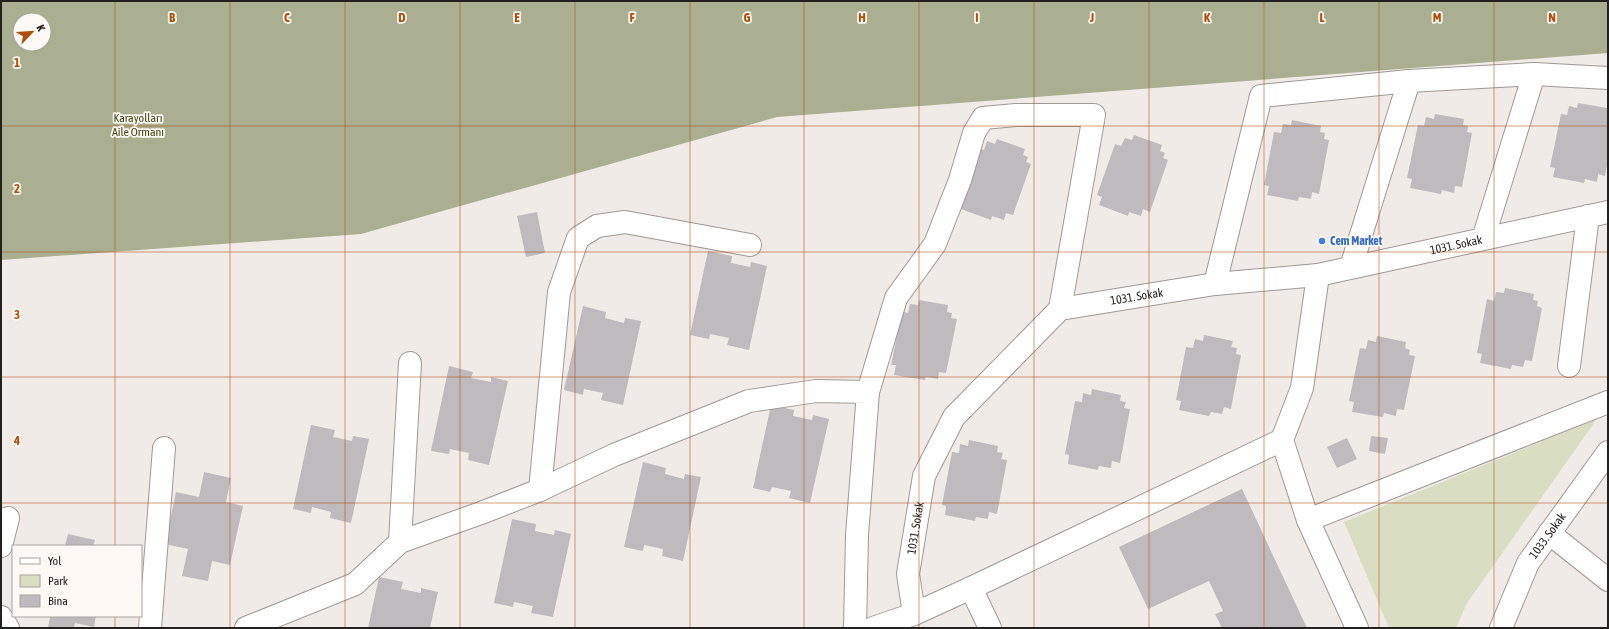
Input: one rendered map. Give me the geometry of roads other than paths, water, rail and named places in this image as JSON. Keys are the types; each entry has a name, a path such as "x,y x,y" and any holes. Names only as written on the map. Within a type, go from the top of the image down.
{"street":[{"path":"1483,239 1534,74"},
{"path":"1215,284 1261,96 1409,81 1534,74 1608,78"},
{"path":"1351,267 1409,81"},
{"path":"855,628 857,535 868,392 896,298 935,244 960,180 974,133 983,118 1016,115 1094,115 1060,309"},
{"path":"1569,366 1598,214"},
{"name":"1031. Sokak","path":"914,614 908,574 924,476 954,417 1060,309 1215,284 1318,275 1598,214"},
{"path":"540,490 559,292 578,238 597,226 625,222 750,245"},
{"path":"1318,275 1302,388 1282,440 1308,520 1357,628"},
{"path":"400,542 410,363"},
{"path":"246,628 355,584 400,542 482,513 540,490 614,455 749,401 816,392 868,392"},
{"path":"1308,520 1608,402"},
{"path":"873,628 914,614 971,588 1282,440"},
{"path":"150,628 164,448"},
{"name":"1033. Sokak","path":"1500,628 1528,563 1608,452"},
{"path":"1,546 8,518"},
{"path":"1549,533 1608,580"},
{"path":"971,588 990,628"},
{"path":"1,617 8,628"}],"place":[{"name":"Cem Market","path":"1322,241"}],"park label":[{"name":"Karayolları Aile Ormanı","path":"138,125"}]}
